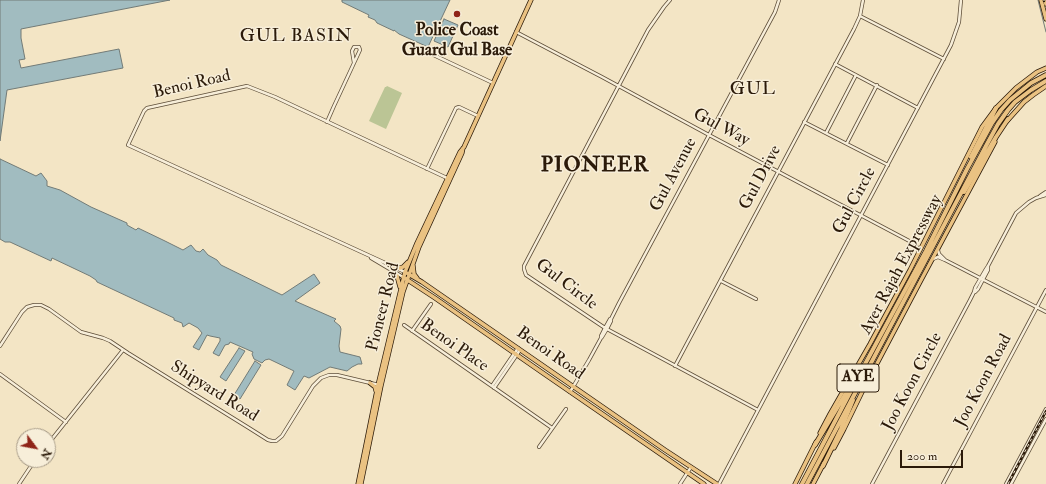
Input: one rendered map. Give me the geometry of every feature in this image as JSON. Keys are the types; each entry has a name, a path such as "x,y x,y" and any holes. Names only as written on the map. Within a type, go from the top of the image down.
{"highway":[{"name":"Ayer Rajah Expressway","path":"802,484 926,251 992,123 1010,100 1031,83 1046,75"},
{"name":"Ayer Rajah Expressway","path":"807,484 987,144 1008,110 1022,96 1046,81"},
{"path":"967,169 970,159 996,108"},
{"path":"945,223 1008,119"},
{"path":"815,445 846,392 864,366"},
{"path":"823,466 841,429 856,392"}],"main road":[{"name":"Pioneer Road","path":"358,484 380,385 380,377 385,364 405,278 531,0"},
{"path":"1041,0 1046,19"},
{"path":"1045,0 1046,4"},
{"path":"795,484 830,414 870,344 918,254 982,127 996,108 1016,88 1045,68"},
{"path":"813,484 844,429 931,261 1008,119 1033,94 1046,86"},
{"path":"417,285 409,285 402,290 393,269 403,267 412,261 414,274 422,282"},
{"name":"Benoi Road","path":"407,273 718,484"},
{"name":"Benoi Road","path":"405,278 704,484"},
{"name":"Pioneer Road","path":"361,484 383,370"},
{"path":"377,394 375,387 370,383 380,377"}],"street":[{"name":"Gul Circle","path":"670,0 648,30 524,266 524,272 526,275 606,328 758,410"},
{"name":"Gul Avenue","path":"570,392 611,321 780,0"},
{"name":"Gul Drive","path":"676,366 860,16 863,0"},
{"name":"Gul Circle","path":"718,484 954,40 960,14 961,0"},
{"path":"860,16 944,59"},
{"name":"Gul Way","path":"516,32 915,244"},
{"path":"327,122 360,50 359,47 356,46 352,51 354,63"},
{"path":"425,51 493,83"},
{"path":"835,64 918,108"},
{"path":"826,133 856,75"},
{"name":"Benoi Road","path":"405,278 393,269 363,254 128,145 146,108 246,85 449,179"},
{"path":"847,143 876,85"},
{"path":"427,169 456,108 459,107 478,116"},
{"path":"804,122 847,143 888,166"},
{"name":"Joo Koon Circle","path":"872,484 1016,213 1028,202 1046,193"},
{"path":"918,254 918,249 915,244 919,244 925,240"},
{"path":"938,248 939,254 945,260"},
{"path":"931,261 936,258 945,260 1046,312"},
{"name":"Benoi Road","path":"393,269 407,273"},
{"path":"721,281 756,299"},
{"name":"Joo Koon Road","path":"943,484 1046,290"},
{"path":"412,331 431,304"},
{"path":"0,346 22,312 27,307 42,305 81,332 106,339 122,350 56,434"},
{"name":"Benoi Place","path":"404,325 552,428"},
{"name":"Benoi Place","path":"493,387 519,349"},
{"name":"Shipyard Road","path":"122,350 272,441 276,441 282,436 313,386 321,378 329,375 337,375 380,385"},
{"path":"0,374 66,422"},
{"path":"539,447 566,409"},
{"path":"1006,484 1046,409"},
{"path":"1011,484 1046,419"},
{"path":"680,484 691,467"},
{"path":"19,484 30,468"}],"green space":[{"path":"387,86 402,93 386,129 369,121 385,87"}],"water":[{"path":"0,0 170,0 21,29 25,59 19,60 21,68 119,49 123,68 7,90 0,141"},
{"path":"342,0 450,0 428,47 377,23 375,20 368,17 369,15 342,2"},
{"path":"444,19 458,25 448,47 434,41"},
{"path":"0,159 36,176 41,173 47,181 47,186 60,190 91,207 127,223 127,225 136,230 138,228 183,250 191,245 196,251 200,252 203,249 221,265 282,295 314,274 320,283 295,301 336,319 334,321 340,326 341,329 339,346 340,352 360,357 362,364 358,364 347,371 330,367 309,378 304,376 295,390 287,385 294,371 269,359 262,363 254,359 252,354 253,352 230,342 229,344 225,345 219,356 213,353 220,341 220,338 207,335 199,350 193,347 202,333 198,328 189,323 183,327 182,323 174,320 174,318 97,282 90,276 52,258 51,261 10,242 5,242 0,239"},
{"path":"239,348 245,351 226,381 220,377"},
{"path":"255,361 261,365 240,399 234,395"}],"waterway":[{"path":"1038,0 1046,32"}],"railway":[{"path":"1008,484 1046,411"}],"place":[{"name":"Police Coast Guard Gul Base","path":"457,14"}],"district":[{"name":"GUL BASIN","path":"296,37"},
{"name":"GUL","path":"753,90"},
{"name":"PIONEER","path":"595,166"}]}
